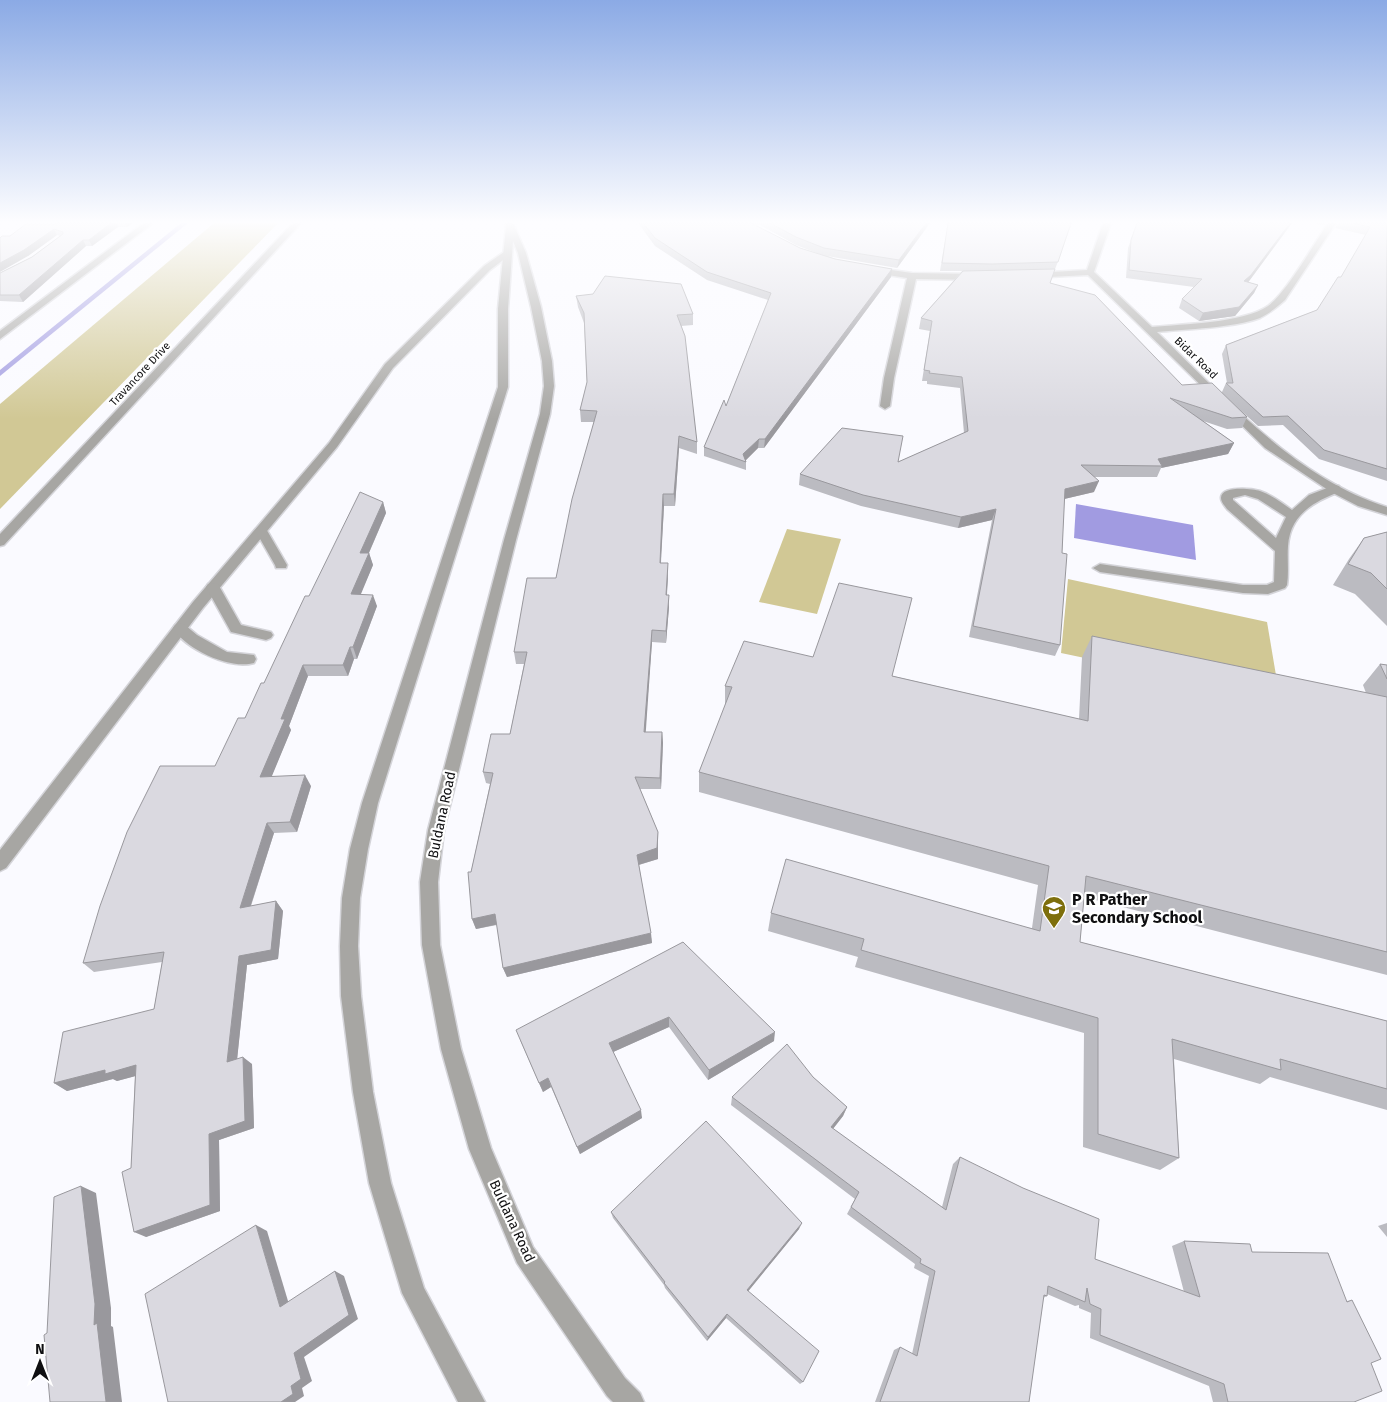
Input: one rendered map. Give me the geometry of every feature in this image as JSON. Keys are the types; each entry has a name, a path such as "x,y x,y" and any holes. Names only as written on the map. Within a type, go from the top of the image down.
{"street":[{"path":"0,336 62,288"},
{"name":"Travancore Drive","path":"0,542 236,288"},
{"path":"0,863 180,628 333,445 389,366 467,288"},
{"name":"Buldana Road","path":"472,1402 414,1293 380,1182 362,1092 351,996 349,946 358,849 370,803 502,387 504,288"},
{"name":"Buldana Road","path":"531,288 547,361 549,386 545,414 510,540 436,830 429,882 432,945 451,1049 480,1149 525,1255 616,1386 631,1402"},
{"path":"885,406 889,378 909,288"},
{"name":"Bidar Road","path":"1107,288 1269,446 1335,489 1362,503 1387,512"},
{"path":"1149,330 1232,321 1256,316 1271,308 1282,298 1288,288"},
{"path":"1100,568 1243,589 1268,590 1280,585 1282,574 1281,549 1287,525 1311,499 1335,489"},
{"path":"1281,549 1231,506 1227,496 1237,490 1254,492 1294,517"},
{"path":"261,530 281,565"},
{"path":"214,586 236,629 266,635"},
{"path":"180,628 192,639 224,657 250,659"}],"shaded area":[{"path":"137,288 214,288 0,509 0,404"},
{"path":"1076,504 1193,525 1196,560 1074,538"},
{"path":"787,529 841,539 817,614 759,602"},
{"path":"1068,579 1267,622 1280,699 1061,653"}],"building":[{"path":"0,288 27,288 19,295 0,295"},
{"path":"597,288 683,288 693,314 677,315 685,336 697,442 679,436 674,494 663,494 660,563 668,563 666,595 669,595 666,631 652,630 644,732 662,732 660,778 635,777 658,832 657,848 637,855 651,933 503,968 495,914 472,919 468,872 471,872 493,773 483,772 491,734 510,734 527,652 514,652 527,578 556,578 572,499 597,411 580,410 587,382 584,313 576,296 593,294"},
{"path":"757,288 877,288 765,439 759,439 743,454 746,462 704,447 724,400 726,406 771,293"},
{"path":"947,288 1070,288 1095,295 1182,385 1212,383 1247,417 1232,418 1170,398 1234,443 1158,459 1162,466 1081,465 1099,481 1065,489 1062,553 1067,554 1060,645 973,626 996,509 961,517 863,495 800,474 842,428 903,436 898,462 968,431 962,377 929,373 930,371 924,370 932,321 921,318"},
{"path":"1193,288 1255,288 1239,307 1203,313 1182,299"},
{"path":"1331,288 1387,288 1387,469 1324,450 1288,416 1263,417 1226,383 1233,383 1226,345 1317,310"},
{"path":"360,492 383,502 360,553 369,553 351,594 373,595 353,647 350,647 343,665 303,665 281,719 285,719 260,777 305,775 290,822 267,823 240,908 276,901 271,950 239,956 227,1062 243,1057 245,1121 209,1134 210,1205 134,1232 122,1172 131,1168 136,1065 105,1074 105,1070 54,1083 63,1032 154,1009 164,952 83,963 100,906 127,832 160,766 215,766 238,718 245,718 261,683 264,683 305,596 309,596"},
{"path":"1387,532 1387,589 1371,573 1348,564 1364,538"},
{"path":"839,583 912,598 892,676 1088,721 1092,636 1387,697 1387,952 1086,876 1080,942 1387,1021 1387,1089 1280,1059 1281,1070 1172,1039 1179,1158 1098,1134 1098,1018 861,950 864,939 771,913 786,859 1040,931 1049,866 699,772 732,687 725,686 744,641 813,657"},
{"path":"1380,664 1387,665 1387,679"},
{"path":"683,942 775,1032 709,1070 669,1017 609,1043 641,1110 577,1147 548,1078 539,1083 516,1030"},
{"path":"787,1044 813,1077 847,1107 831,1127 946,1210 960,1157 1023,1188 1099,1219 1095,1259 1200,1297 1184,1241 1250,1244 1252,1252 1328,1253 1347,1302 1352,1300 1381,1359 1371,1363 1382,1391 1354,1402 1228,1402 1224,1384 1100,1335 1101,1309 1090,1304 1087,1288 1085,1302 1048,1286 1047,1296 1044,1295 1029,1402 880,1402 900,1347 917,1356 935,1271 920,1263 921,1259 851,1207 859,1192 732,1097"},
{"path":"706,1121 802,1223 747,1290 819,1351 803,1382 727,1314 708,1337 664,1283 611,1212"},
{"path":"81,1186 95,1304 94,1325 97,1323 106,1402 50,1402 44,1335 47,1333 54,1197"},
{"path":"256,1225 280,1307 335,1271 349,1315 294,1353 301,1379 291,1386 293,1394 281,1402 168,1402 145,1294"}],"waterway":[{"path":"0,374 105,288"}],"place":[{"name":"P R Pather Secondary School","path":"1054,929"}]}
